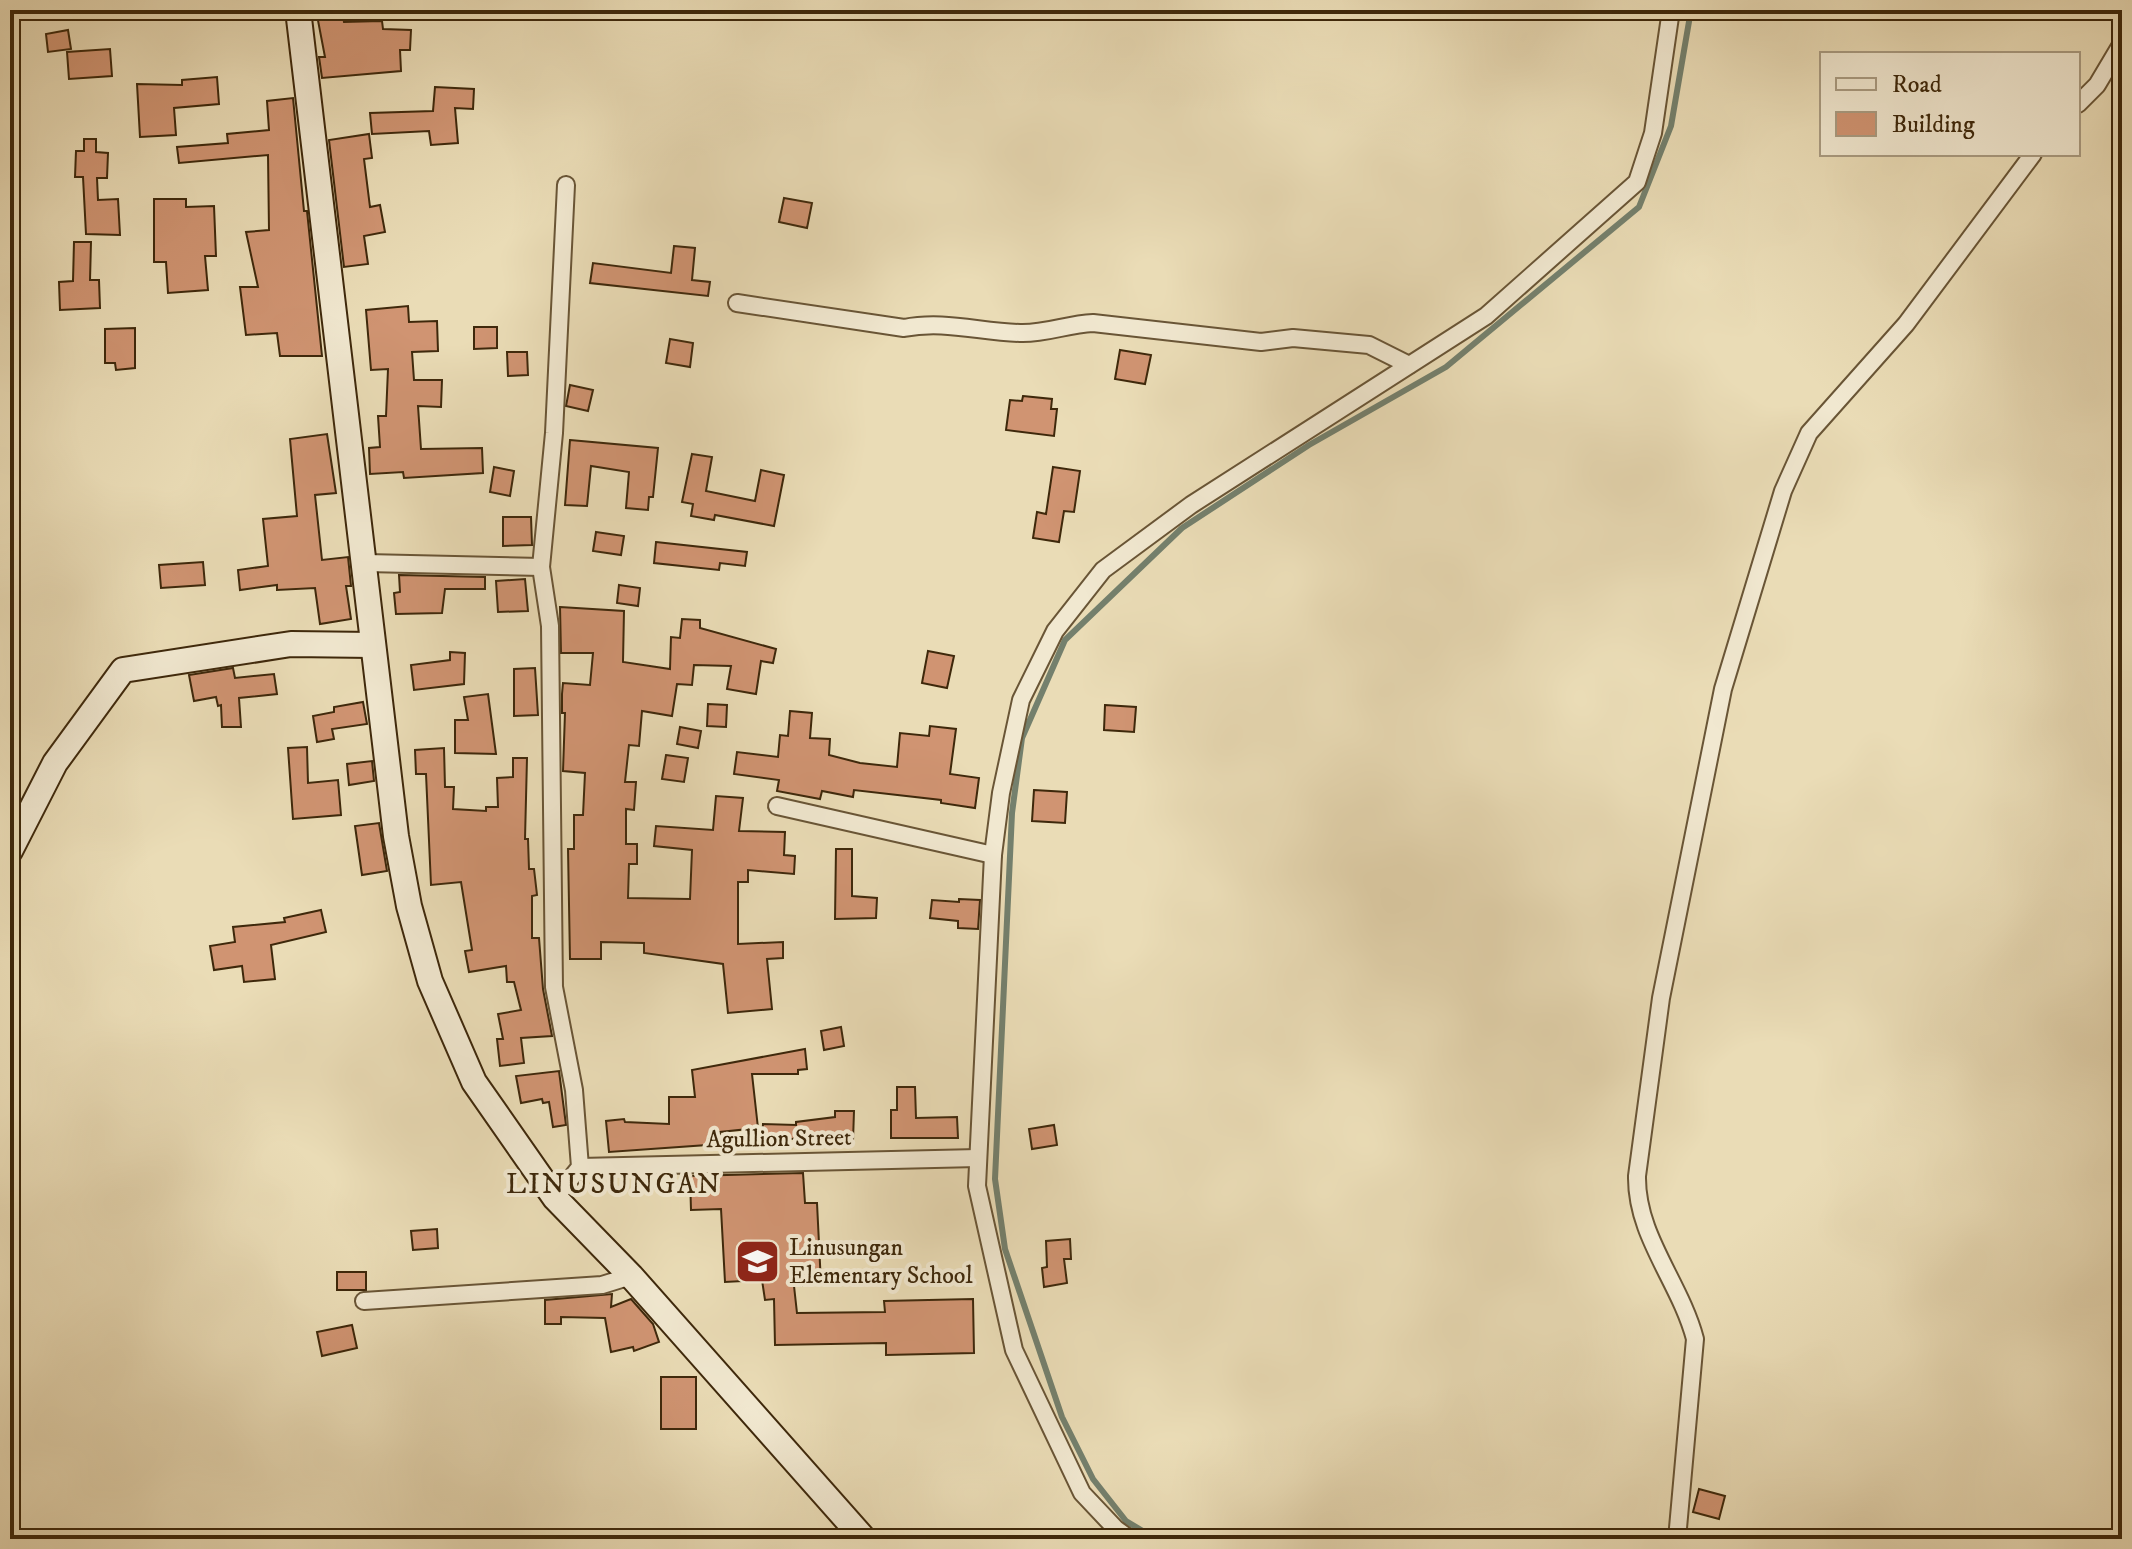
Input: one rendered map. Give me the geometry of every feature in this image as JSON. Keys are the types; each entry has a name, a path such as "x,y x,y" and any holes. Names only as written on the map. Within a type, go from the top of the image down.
{"street":[{"path":"298,10 396,836 409,906 430,981 474,1082 555,1198 631,1276 864,1539"},
{"path":"1130,1539 1116,1529 1082,1493 1014,1350 977,1186 993,855 1001,793 1021,700 1055,631 1103,570 1191,505 1486,316 1637,182 1653,133 1671,10"},
{"path":"2080,102 2097,85 2122,43"},
{"path":"1677,1539 1695,1339 1687,1308 1646,1231 1637,1202 1637,1176 1661,998 1723,689 1778,503 1809,433 1906,324 2032,156"},
{"path":"555,1198 580,1167 574,1090 554,987 550,626 541,567 554,433 566,185"},
{"path":"737,303 904,328 930,322 1044,334 1072,324 1093,323 1261,342 1293,338 1339,341 1369,345 1409,365"},
{"path":"366,563 541,567"},
{"path":"10,851 55,763 123,670 291,644 373,645"},
{"path":"777,806 993,855"},
{"name":"Agullion Street","path":"580,1167 978,1158"},
{"path":"364,1301 602,1285 631,1276"}],"building":[{"path":"316,10 342,10 344,22 382,21 383,29 411,30 410,50 400,50 401,71 322,78 319,57 325,57"},
{"path":"68,30 71,49 48,52 46,34"},
{"path":"110,49 112,76 69,79 67,52"},
{"path":"217,77 219,104 174,108 176,135 140,137 137,84 182,85 182,80"},
{"path":"435,87 474,89 473,109 455,108 458,143 431,145 429,131 372,134 370,113 433,111"},
{"path":"293,98 322,356 280,356 277,333 246,335 240,287 258,287 246,232 269,230 268,155 179,163 177,147 228,143 227,134 269,130 267,101"},
{"path":"369,134 372,158 364,159 370,207 380,205 385,232 364,236 368,264 344,267 329,140"},
{"path":"84,139 96,139 96,152 108,153 107,178 97,178 98,200 118,199 120,235 86,234 83,177 75,177 76,151 84,151"},
{"path":"784,198 812,203 807,228 779,222"},
{"path":"154,199 186,199 186,207 214,206 216,256 205,256 208,290 168,293 166,262 154,262"},
{"path":"74,242 91,242 90,280 99,280 100,308 60,310 59,282 73,281"},
{"path":"674,246 695,248 692,280 710,282 708,296 590,283 593,263 671,273"},
{"path":"408,306 409,322 437,321 438,351 412,352 414,380 442,380 441,407 418,406 421,449 482,448 483,473 404,478 403,472 370,474 369,448 380,447 378,416 386,416 388,369 371,370 366,310"},
{"path":"474,327 497,327 497,348 474,349"},
{"path":"135,328 135,368 116,370 115,363 105,363 105,329"},
{"path":"670,339 693,343 690,367 666,363"},
{"path":"1120,350 1151,355 1145,384 1115,379"},
{"path":"507,352 527,352 528,375 508,376"},
{"path":"570,385 593,390 588,411 566,406"},
{"path":"1023,396 1052,399 1051,409 1057,409 1054,436 1006,430 1010,400 1022,401"},
{"path":"327,434 336,493 315,495 322,560 348,557 351,586 346,586 351,619 320,624 315,588 277,590 277,585 240,590 238,570 268,566 263,519 297,516 290,439"},
{"path":"570,440 658,448 653,497 649,497 648,510 626,508 629,472 591,466 587,506 565,505"},
{"path":"692,454 712,457 706,491 755,501 761,470 784,475 774,526 715,515 714,520 691,516 693,504 682,502"},
{"path":"494,467 514,471 510,496 490,492"},
{"path":"1053,467 1080,471 1074,512 1064,511 1059,542 1033,538 1037,512 1046,514"},
{"path":"503,517 531,517 532,545 503,546"},
{"path":"596,532 624,536 621,555 593,551"},
{"path":"656,542 747,552 745,566 720,563 719,570 654,563"},
{"path":"203,562 205,585 161,588 159,565"},
{"path":"399,575 485,577 485,589 445,589 442,613 396,614 394,593 400,592"},
{"path":"525,579 528,611 498,612 496,581"},
{"path":"619,585 640,588 638,606 617,603"},
{"path":"560,607 624,611 623,662 670,669 671,637 680,638 682,619 700,620 700,628 776,649 773,663 761,661 756,694 727,689 731,666 694,665 692,685 677,684 672,716 642,711 639,746 629,745 625,782 636,782 634,810 626,809 626,844 637,844 637,864 629,864 628,898 690,899 692,850 654,846 656,826 713,830 716,796 743,798 739,831 785,832 784,855 795,856 794,874 748,870 748,882 738,882 738,944 783,942 783,958 767,959 772,1009 728,1013 723,964 644,953 644,943 601,942 601,959 570,959 568,849 574,849 574,815 583,815 585,773 563,771 565,713 562,713 562,694 563,683 590,685 593,653 561,653"},
{"path":"928,651 954,656 947,688 922,683"},
{"path":"450,652 465,653 464,684 414,690 411,665 450,660"},
{"path":"233,668 235,678 274,674 277,694 239,698 241,727 222,727 221,705 218,706 216,697 194,701 189,675"},
{"path":"535,668 538,715 514,716 514,669"},
{"path":"488,694 496,754 455,753 455,720 468,720 464,697"},
{"path":"363,702 367,724 332,729 334,739 317,742 313,716 334,712 334,707"},
{"path":"708,704 727,705 726,727 707,726"},
{"path":"1105,705 1136,707 1134,732 1104,730"},
{"path":"790,711 812,713 810,738 830,739 829,755 860,763 897,767 900,733 929,736 930,726 956,729 950,774 979,778 975,808 941,803 941,800 854,790 853,797 822,791 820,799 777,791 779,780 734,774 737,752 778,757 780,735 788,736"},
{"path":"680,727 701,731 698,748 677,744"},
{"path":"307,747 308,783 338,780 341,815 293,819 288,748"},
{"path":"444,748 445,787 454,787 453,809 486,811 486,807 498,807 497,778 513,777 513,758 527,758 525,839 528,839 529,869 534,869 537,895 532,896 532,938 539,938 543,989 552,1036 521,1038 524,1063 500,1066 497,1039 503,1039 498,1014 521,1010 514,982 507,982 506,966 469,972 465,951 472,950 461,882 431,885 426,774 416,774 415,750"},
{"path":"666,755 688,758 684,782 662,779"},
{"path":"372,761 374,781 349,785 347,764"},
{"path":"1034,790 1067,792 1065,823 1032,821"},
{"path":"379,823 387,871 362,875 355,826"},
{"path":"836,849 852,849 852,896 877,898 876,918 835,919"},
{"path":"959,899 980,900 978,929 958,928 958,921 930,918 932,900 959,902"},
{"path":"321,910 326,932 271,945 275,979 244,982 242,966 214,970 210,946 235,942 233,927 285,922 284,918"},
{"path":"841,1027 844,1046 824,1050 821,1031"},
{"path":"805,1049 807,1069 798,1070 798,1074 752,1074 758,1128 720,1132 721,1144 609,1152 606,1121 624,1119 625,1122 669,1124 669,1097 695,1097 692,1070"},
{"path":"559,1071 566,1125 553,1127 549,1102 543,1103 542,1099 521,1103 516,1076"},
{"path":"897,1087 915,1087 916,1118 957,1117 958,1138 891,1138 891,1110 897,1110"},
{"path":"835,1111 854,1111 853,1141 832,1141 832,1136 762,1141 763,1124 796,1125 796,1122 835,1117"},
{"path":"1054,1125 1057,1145 1032,1149 1029,1129"},
{"path":"803,1173 805,1203 817,1203 821,1284 794,1286 797,1313 885,1312 884,1301 973,1299 974,1353 886,1355 886,1343 775,1345 774,1299 765,1300 762,1280 725,1282 721,1209 691,1210 690,1176"},
{"path":"437,1229 438,1248 413,1250 411,1231"},
{"path":"1070,1239 1071,1259 1064,1259 1067,1283 1044,1287 1042,1268 1047,1267 1046,1241"},
{"path":"337,1272 366,1272 366,1290 337,1290"},
{"path":"612,1294 611,1307 631,1299 653,1324 659,1342 634,1351 633,1347 611,1352 605,1318 561,1317 561,1324 545,1324 545,1300"},
{"path":"352,1325 357,1348 322,1356 317,1332"},
{"path":"661,1377 696,1377 696,1429 661,1429"},
{"path":"1699,1489 1725,1496 1719,1519 1693,1512"}],"waterway":[{"path":"1156,1539 1126,1521 1093,1479 1062,1417 1005,1249 995,1179 1012,813 1022,738 1065,640 1182,528 1309,445 1446,367 1639,207 1671,126 1691,10"}],"place":[{"name":"Linusungan Elementary School","path":"758,1261"}],"district":[{"name":"LINUSUNGAN","path":"614,1183"}]}
